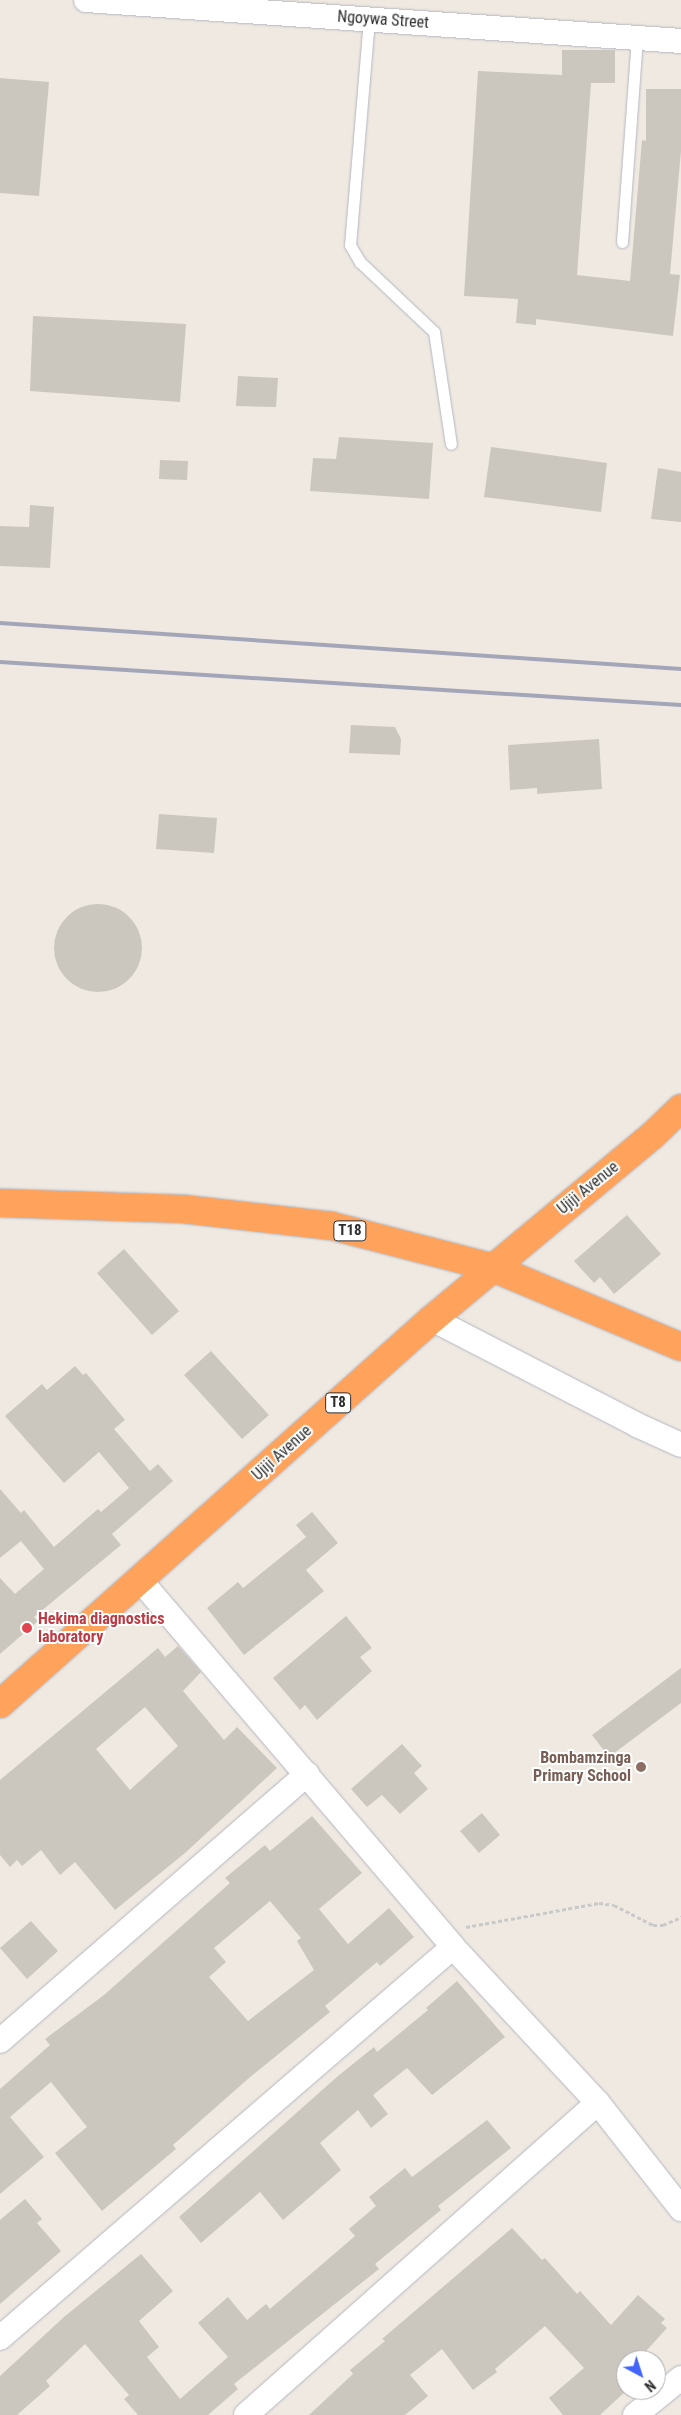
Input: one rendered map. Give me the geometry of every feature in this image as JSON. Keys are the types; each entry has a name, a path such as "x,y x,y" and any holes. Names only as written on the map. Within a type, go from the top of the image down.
{"highway":[{"name":"Ujiji Avenue","path":"0,1704 491,1267 652,1136 681,1108"},
{"name":"T18","path":"0,1203 183,1209 332,1226 491,1267 681,1347"}],"street":[{"name":"Ngoywa Street","path":"86,0 681,41"},
{"path":"432,1319 637,1425 681,1444"},
{"path":"140,1580 446,1939 598,2103 681,2209"},
{"path":"0,2041 307,1774"},
{"path":"0,2338 446,1939"},
{"path":"246,2415 598,2103"},
{"path":"634,2415 681,2378"}],"lane":[{"path":"369,19 348,237 360,262 434,332 451,444"},
{"path":"622,242 637,38"}],"path":[{"path":"446,1939 599,1903 614,1905 653,1925 663,1925 681,1917"}],"building":[{"path":"562,50 615,50 615,83 591,83 577,275 630,281 642,140 646,141 646,89 681,89 681,151 670,274 680,275 673,336 536,319 536,325 516,323 518,299 464,296 478,71 562,75"},
{"path":"0,78 49,82 39,196 0,193"},
{"path":"33,316 186,324 180,402 30,391"},
{"path":"238,376 278,378 276,407 236,406"},
{"path":"339,437 433,443 429,499 310,491 313,458 336,459"},
{"path":"491,447 607,463 601,512 484,497"},
{"path":"160,460 188,461 187,480 159,479"},
{"path":"658,468 681,472 681,522 651,519"},
{"path":"30,505 54,507 50,568 0,566 0,526 29,527"},
{"path":"351,725 395,727 401,739 400,755 349,753"},
{"path":"599,739 602,789 537,794 537,788 510,790 508,745"},
{"path":"159,814 217,818 214,853 156,849"},
{"path":"89,904 107,904 123,911 135,923 142,939 142,957 135,973 123,985 107,992 89,992 73,985 61,973 54,957 54,939 61,923 73,911"},
{"path":"627,1215 661,1254 614,1294 600,1277 594,1283 574,1261"},
{"path":"124,1249 179,1311 152,1335 97,1273"},
{"path":"211,1351 269,1415 242,1439 184,1375"},
{"path":"75,1366 83,1375 86,1373 125,1420 114,1429 150,1471 158,1464 173,1481 112,1534 121,1545 34,1617 38,1621 0,1654 0,1578 15,1594 44,1569 21,1541 0,1558 0,1489 21,1513 24,1510 54,1547 98,1509 101,1512 129,1488 99,1452 64,1483 5,1416 42,1384 47,1390"},
{"path":"312,1512 338,1543 306,1570 324,1591 244,1655 207,1608 238,1582 243,1588 306,1537 296,1525"},
{"path":"346,1616 372,1648 360,1657 372,1671 317,1720 305,1705 300,1710 273,1678"},
{"path":"178,1646 201,1672 183,1691 224,1740 237,1727 277,1768 185,1853 115,1910 75,1862 60,1875 41,1850 22,1866 17,1860 10,1867 0,1855 0,1780 158,1648 165,1657","holes":["145,1707 178,1746 130,1790 96,1749"]},
{"path":"681,1668 681,1703 609,1757 592,1735"},
{"path":"402,1744 422,1766 414,1773 428,1789 400,1814 382,1795 367,1807 351,1789"},
{"path":"482,1813 500,1835 479,1853 460,1831"},
{"path":"312,1816 362,1873 319,1909 348,1944 389,1908 414,1937 380,1966 377,1962 325,2006 330,2012 249,2078 173,2145 176,2149 102,2211 55,2153 87,2127 51,2082 10,2117 44,2157 0,2194 0,2089 50,2045 45,2039 104,1995 230,1883 225,1878 265,1845 270,1851","holes":["270,1901 301,1938 297,1941 314,1970 248,2021 209,1977 226,1962 214,1948"]},
{"path":"31,1921 58,1951 27,1979 0,1948"},
{"path":"457,1981 505,2037 432,2095 407,2068 373,2095 388,2114 371,2128 358,2110 320,2143 341,2170 283,2220 260,2192 201,2243 179,2217 338,2076 374,2047 377,2052 428,2010 426,2008"},
{"path":"487,2120 511,2148 438,2206 441,2210 375,2264 379,2269 234,2384 238,2389 208,2415 138,2415 124,2399 129,2395 85,2344 46,2381 50,2386 17,2415 0,2415 0,2376 64,2317 141,2254 173,2291 139,2321 159,2347 147,2357 180,2399 228,2357 198,2323 228,2297 247,2320 266,2304 270,2309 355,2236 349,2229 376,2206 369,2197 405,2168 412,2177"},
{"path":"25,2199 42,2219 37,2223 61,2251 0,2304 0,2220"},
{"path":"512,2228 542,2260 545,2258 577,2294 580,2291 611,2325 638,2295 665,2319 661,2323 667,2328 647,2350 616,2350 616,2400 600,2415 563,2415 549,2398 584,2368 545,2326 495,2369 497,2372 473,2390 442,2349 410,2375 428,2396 405,2415 309,2415 353,2374 350,2370 385,2341 382,2339"}],"railway":[{"path":"0,623 681,669"},
{"path":"0,662 681,705"}],"place":[{"name":"Hekima diagnostics laboratory","path":"27,1628"},
{"name":"Bombamzinga Primary School","path":"641,1767"}]}
